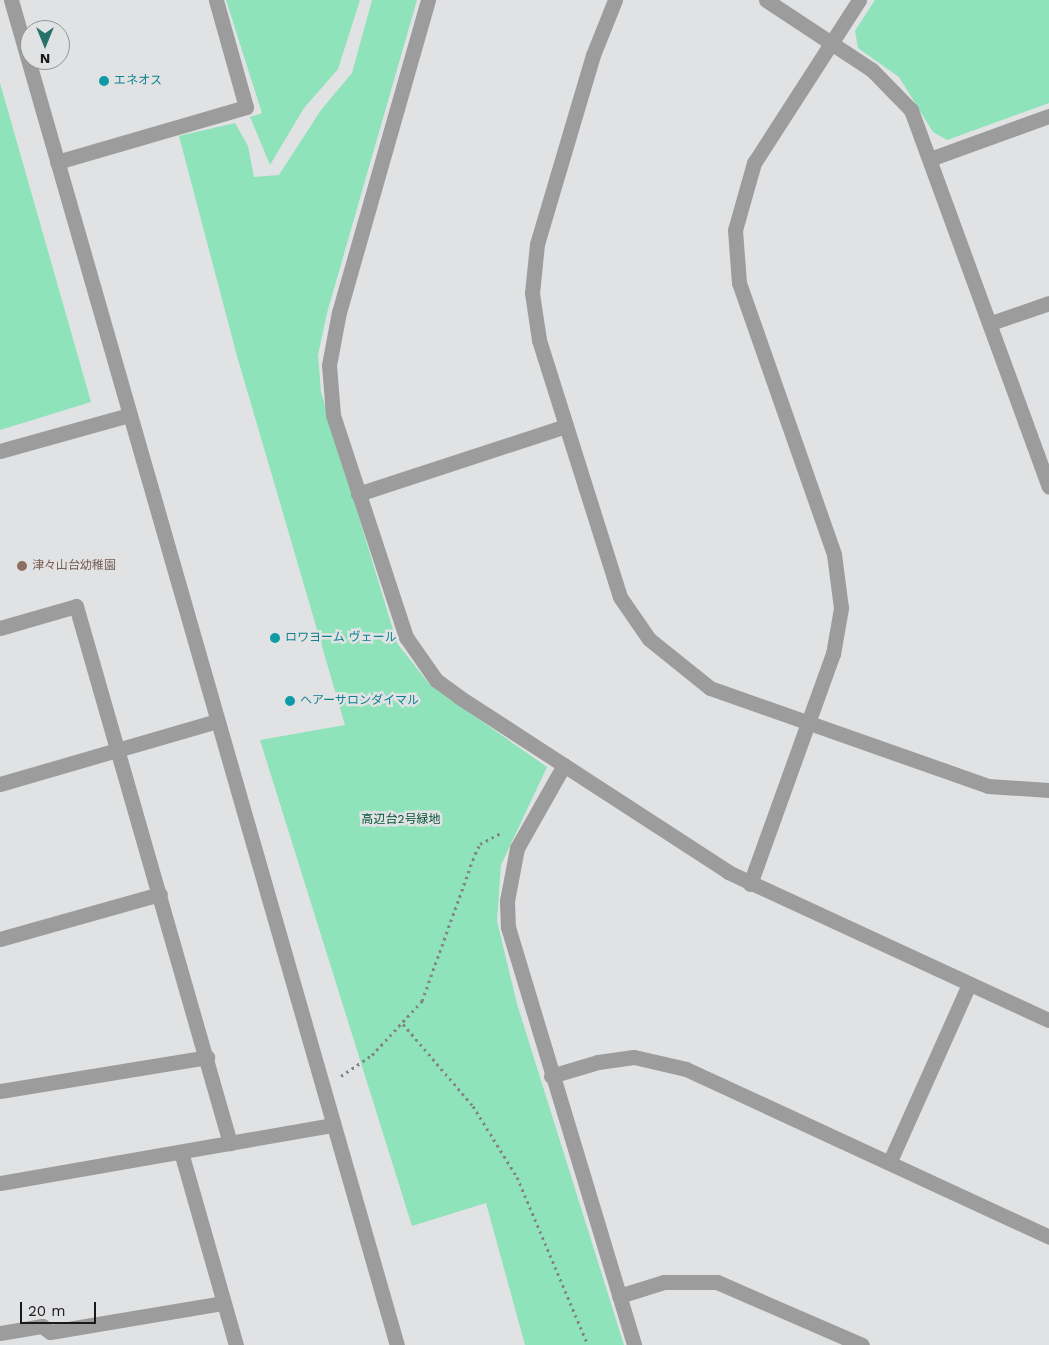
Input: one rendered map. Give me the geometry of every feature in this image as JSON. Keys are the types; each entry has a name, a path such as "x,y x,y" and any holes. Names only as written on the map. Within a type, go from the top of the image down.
{"street":[{"path":"11,0 397,1345"},
{"path":"57,162 246,107 216,0"},
{"path":"428,0 332,340 333,415 396,613 419,658 459,697 750,884 1049,1020"},
{"path":"615,0 593,55 537,244 533,270 534,316 566,426 620,597 649,640 710,688 988,786 1049,790"},
{"path":"766,0 831,43 898,93 910,110 991,323 1049,487"},
{"path":"750,884 839,632 840,579 746,308 736,266 735,230 754,163 859,0"},
{"path":"930,159 1049,116"},
{"path":"991,323 1049,303"},
{"path":"0,451 129,414"},
{"path":"358,494 566,426"},
{"path":"0,628 76,606 207,1057 230,1143"},
{"path":"0,784 217,721"},
{"path":"564,765 524,834 510,875 508,927 551,1076 634,1345"},
{"path":"0,939 160,894"},
{"path":"890,1161 969,984"},
{"path":"0,1091 207,1057"},
{"path":"551,1076 616,1058 657,1060 890,1161 1049,1237"},
{"path":"0,1183 333,1124"},
{"path":"180,1152 236,1345"},
{"path":"618,1296 664,1282 717,1282 862,1345"},
{"path":"0,1333 42,1326 50,1332 224,1303"}],"path":[{"path":"321,1084 354,1070 422,1002 480,844 500,832 524,834"},
{"path":"402,1024 473,1106 512,1169 588,1345"}],"green space":[{"path":"226,0 360,0 338,69 304,108 270,165 250,117 262,113"},
{"name":"高辺台2号緑地","path":"372,0 417,0 327,313 318,355 321,392 397,643 430,685 547,767 501,865 497,921 517,1004 624,1345 525,1345 486,1203 412,1226 260,740 345,725 237,356 179,136 235,123 248,146 254,177 279,175 321,110 352,73"},
{"path":"875,0 1049,0 1049,103 947,140 933,132 899,77 858,48 855,31"},
{"path":"0,83 91,402 0,430"}],"place":[{"name":"エネオス","path":"104,81"},
{"name":"津々山台幼稚園","path":"22,566"},
{"name":"ロワヨーム ヴェール","path":"275,638"},
{"name":"ヘアーサロンダイマル","path":"290,701"}]}
